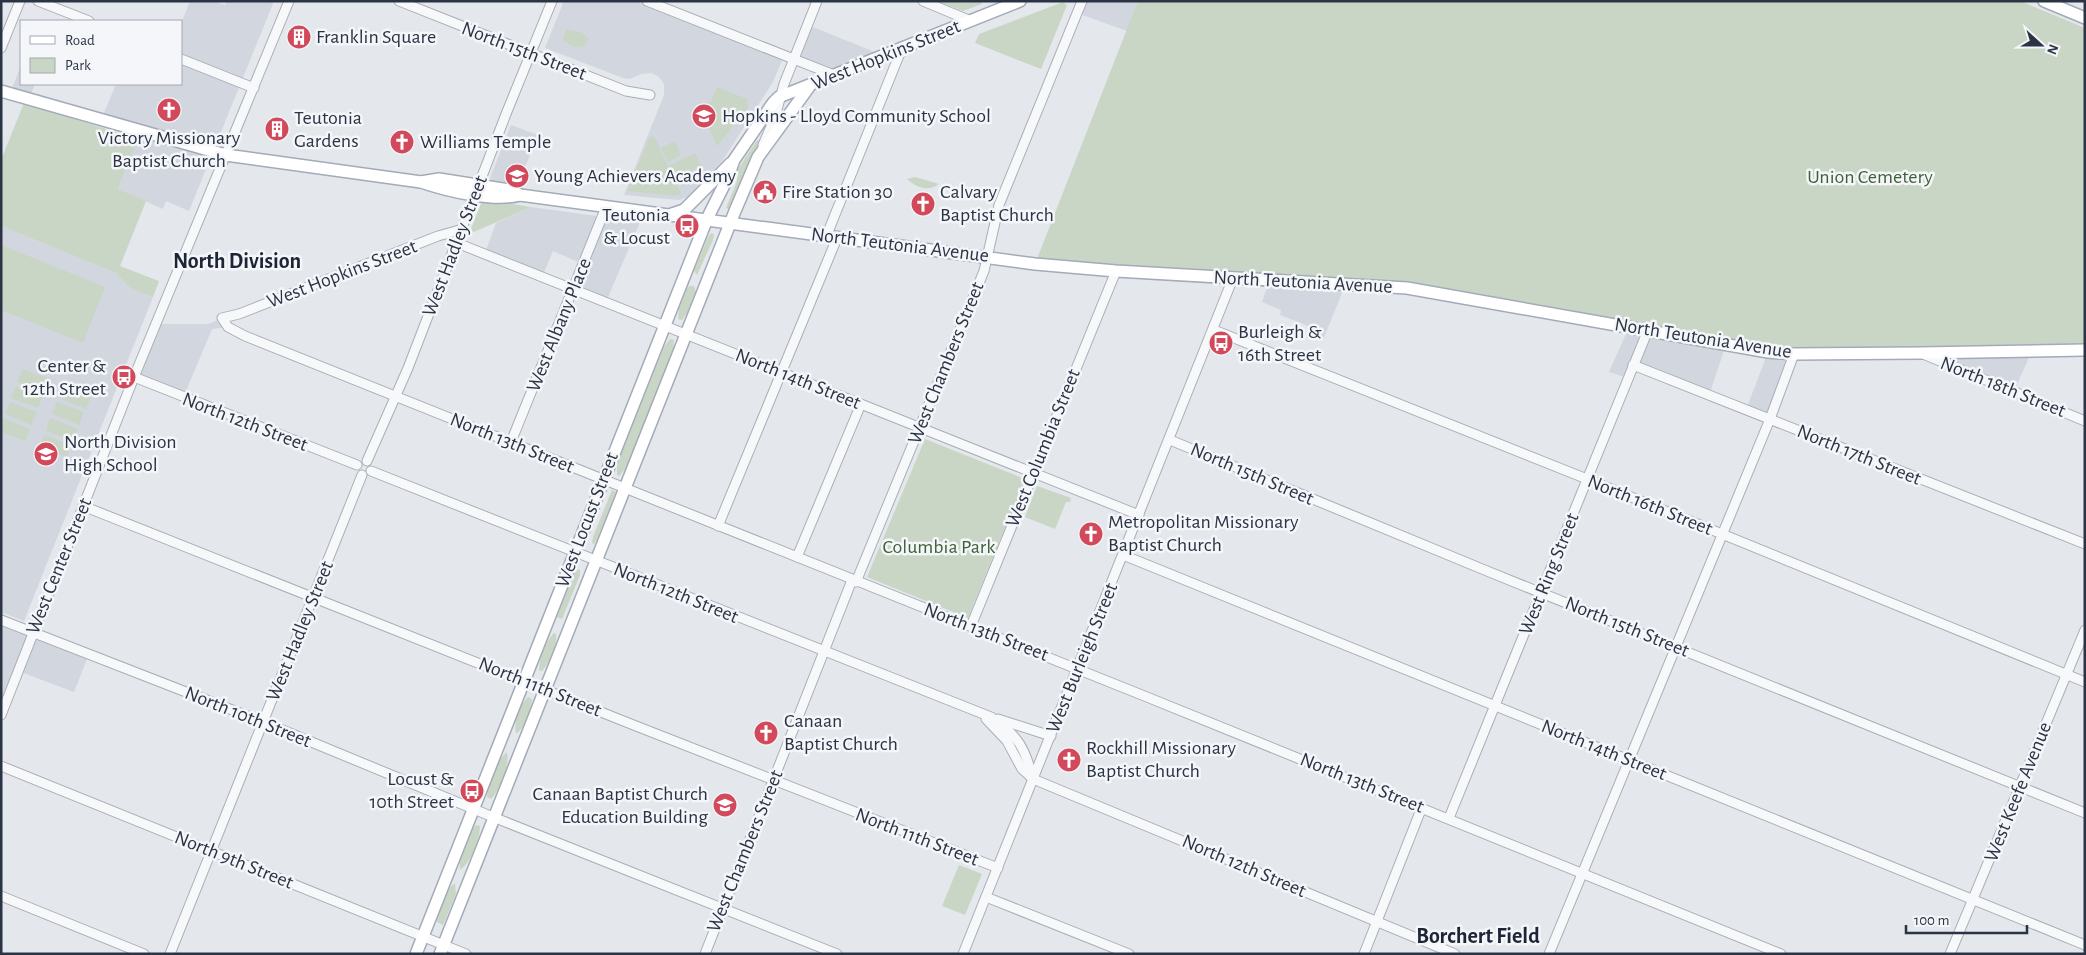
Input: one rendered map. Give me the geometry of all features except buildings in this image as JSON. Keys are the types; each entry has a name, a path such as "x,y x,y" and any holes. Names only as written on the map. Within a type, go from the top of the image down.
{"main road":[{"name":"West Hopkins Street","path":"779,97 809,87 834,75 1020,1"},
{"path":"2044,1 2085,18"},
{"path":"758,156 809,87"},
{"name":"North Teutonia Avenue","path":"1,91 226,155 421,182 439,179 477,189 510,190 520,195 988,256 1035,264 1116,271 1407,288 1760,351 1794,354 2085,350"},
{"name":"West Locust Street","path":"416,954 707,219 728,177 734,160 779,97"},
{"name":"West Locust Street","path":"441,949 685,334 758,156"},
{"path":"671,214 684,210 734,160"}],"street":[{"path":"1,48 20,1"},
{"path":"38,1 86,20"},
{"name":"West Center Street","path":"1,715 134,378 289,1"},
{"name":"North 15th Street","path":"399,1 626,91 650,94"},
{"name":"West Hadley Street","path":"367,461 396,396 552,1"},
{"path":"647,1 834,75"},
{"name":"West Locust Street","path":"758,156 775,117 779,97 817,1"},
{"path":"923,1 971,21"},
{"name":"West Chambers Street","path":"705,954 823,651 984,271 999,205 1082,1"},
{"path":"718,526 781,373 902,48"},
{"path":"182,59 254,88"},
{"name":"West Albany Place","path":"511,442 606,206"},
{"name":"West Hopkins Street","path":"222,318 239,314 438,236 462,229"},
{"name":"North 14th Street","path":"457,243 1139,515"},
{"name":"West Columbia Street","path":"971,626 1116,271"},
{"name":"West Burleigh Street","path":"963,954 1214,330 1233,278"},
{"name":"North 13th Street","path":"222,318 226,325 233,330 854,581 1077,668 1422,807 1781,954"},
{"name":"North 16th Street","path":"1214,330 1587,479 2085,682"},
{"name":"West Ring Street","path":"1449,818 1648,330"},
{"name":"North 18th Street","path":"1921,353 2085,421"},
{"path":"1549,954 1770,419 1794,354"},
{"name":"North 17th Street","path":"1633,365 2085,544"},
{"name":"North 12th Street","path":"134,378 356,465"},
{"path":"797,557 861,404"},
{"name":"North 15th Street","path":"1170,440 1541,593 2085,813"},
{"path":"362,461 367,461 372,466 371,471 366,475 362,475 358,472 356,465 362,461"},
{"name":"North 12th Street","path":"371,471 990,717 1004,726 1019,741 1026,754 1033,779"},
{"name":"West Hadley Street","path":"170,954 362,475"},
{"name":"North 11th Street","path":"83,506 314,596 773,781 998,868"},
{"name":"North 14th Street","path":"1123,555 2085,944"},
{"name":"North 10th Street","path":"1,620 263,722 493,818 723,908"},
{"name":"West Keefe Avenue","path":"1950,954 2085,630"},
{"name":"North 12th Street","path":"981,714 1007,741 1022,769 1033,779 1455,954"},
{"path":"990,717 1050,736"},
{"name":"North 9th Street","path":"1,766 423,936 441,949 466,954"},
{"path":"1364,954 1422,807"},
{"path":"1,896 144,954"},
{"name":"North 11th Street","path":"986,897 1129,954"},
{"path":"723,908 837,954"}],"shaded area":[{"path":"190,1 214,1 225,5 227,1 274,1 189,211 166,201 163,209 118,189 141,131 101,120 116,85 182,85 182,21"},
{"name":"Hopkins - Lloyd Community School","path":"564,1 635,1 783,58 773,82 722,161 687,197 679,200 624,195 664,95 664,84 659,77 651,73 641,74 630,79 623,78 545,48"},
{"path":"1082,1 1138,1 1127,31 1077,13"},
{"path":"808,25 882,55 834,75 794,60"},
{"path":"20,68 20,85 35,85 29,99 10,93"},
{"path":"511,125 538,135 518,185 492,182 490,178"},
{"path":"531,207 640,222 606,302 574,289 583,264 553,251 542,277 485,253 496,223"},
{"name":"North Division High School","path":"1,226 116,273 130,288 153,297 24,621 1,612"},
{"path":"1270,279 1346,283 1323,340 1314,337 1316,329 1280,315 1281,310 1262,302"},
{"path":"222,318 228,327 212,329 183,398 134,377 156,324 209,324"},
{"path":"1629,327 1726,345 1709,395 1633,365 1628,378 1609,372"},
{"path":"2032,351 2014,391 1921,353"},
{"path":"1768,352 1794,354 1770,419 1746,410"},
{"path":"1,620 89,654 74,692 18,671 8,698 1,695"}],"green space":[{"path":"981,1 982,4 963,11 940,2"},
{"name":"Union Cemetery","path":"1138,1 2020,1 2085,28 2085,350 1794,354 1460,296 1035,264"},
{"path":"1063,2 1067,5 1041,69 975,43 979,34"},
{"path":"566,29 581,32 589,39 582,47 573,47 563,40"},
{"path":"717,87 747,99 748,108 717,146 704,118"},
{"path":"24,103 138,139 118,189 146,201 120,266 159,281 153,297 130,288 116,273 1,226 1,160"},
{"path":"650,136 655,138 681,194 675,196 627,191"},
{"path":"757,140 760,142 732,204 729,209 726,208 737,181 738,169"},
{"path":"675,141 681,155 668,162 661,148"},
{"path":"695,153 701,166 676,179 669,166"},
{"path":"915,177 939,184 931,188 923,188 907,179"},
{"path":"489,200 531,207 469,234 482,201"},
{"path":"711,233 714,234 713,240 697,275 694,271"},
{"path":"1,245 105,287 83,343 1,310"},
{"path":"694,286 696,292 688,312 682,320 678,319 679,308 687,288"},
{"path":"670,339 674,340 673,351 627,467 619,476 617,475 617,464 664,347"},
{"path":"22,369 49,379 44,392 17,382"},
{"path":"16,386 43,396 38,408 11,398"},
{"path":"63,386 91,396 86,409 59,398"},
{"path":"10,402 37,412 31,425 5,414"},
{"path":"57,402 84,412 79,425 52,414"},
{"path":"3,418 30,429 25,441 1,432"},
{"path":"50,418 78,429 73,441 46,431"},
{"path":"44,435 71,445 67,457 40,447"},
{"name":"Columbia Park","path":"925,439 1025,479 968,618 867,577"},
{"path":"1037,486 1071,498 1070,502 1066,502 1055,529 1025,517"},
{"path":"612,490 616,492 594,544 592,543 593,537"},
{"path":"578,569 580,570 580,575 562,619 557,617 574,573"},
{"path":"554,633 556,634 556,644 553,654 542,671 539,670 543,650"},
{"path":"528,697 532,699 529,713 523,727 516,734 517,714"},
{"path":"507,752 508,758 504,777 491,799 487,797 491,779 496,766"},
{"path":"476,825 480,826 477,844 468,862 460,870 460,858 464,846 469,834"},
{"path":"959,865 982,874 965,915 942,906"},
{"path":"455,883 456,894 443,925 437,922 440,906 445,895"}],"place":[{"name":"Franklin Square","path":"299,37"},
{"name":"Victory Missionary Baptist Church","path":"169,110"},
{"name":"Hopkins - Lloyd Community School","path":"704,116"},
{"name":"Teutonia Gardens","path":"277,129"},
{"name":"Williams Temple","path":"402,142"},
{"name":"Young Achievers Academy","path":"517,176"},
{"name":"Fire Station 30","path":"765,192"},
{"name":"Calvary Baptist Church","path":"923,204"},
{"name":"Teutonia & Locust","path":"687,226"},
{"name":"Burleigh & 16th Street","path":"1221,343"},
{"name":"Center & 12th Street","path":"124,377"},
{"name":"North Division High School","path":"46,454"},
{"name":"Metropolitan Missionary Baptist Church","path":"1091,534"},
{"name":"Canaan Baptist Church","path":"766,733"},
{"name":"Rockhill Missionary Baptist Church","path":"1069,760"},
{"name":"Locust & 10th Street","path":"472,791"},
{"name":"Canaan Baptist Church Education Building","path":"725,805"}],"district":[{"name":"North Division","path":"237,261"},
{"name":"Borchert Field","path":"1478,936"}]}
